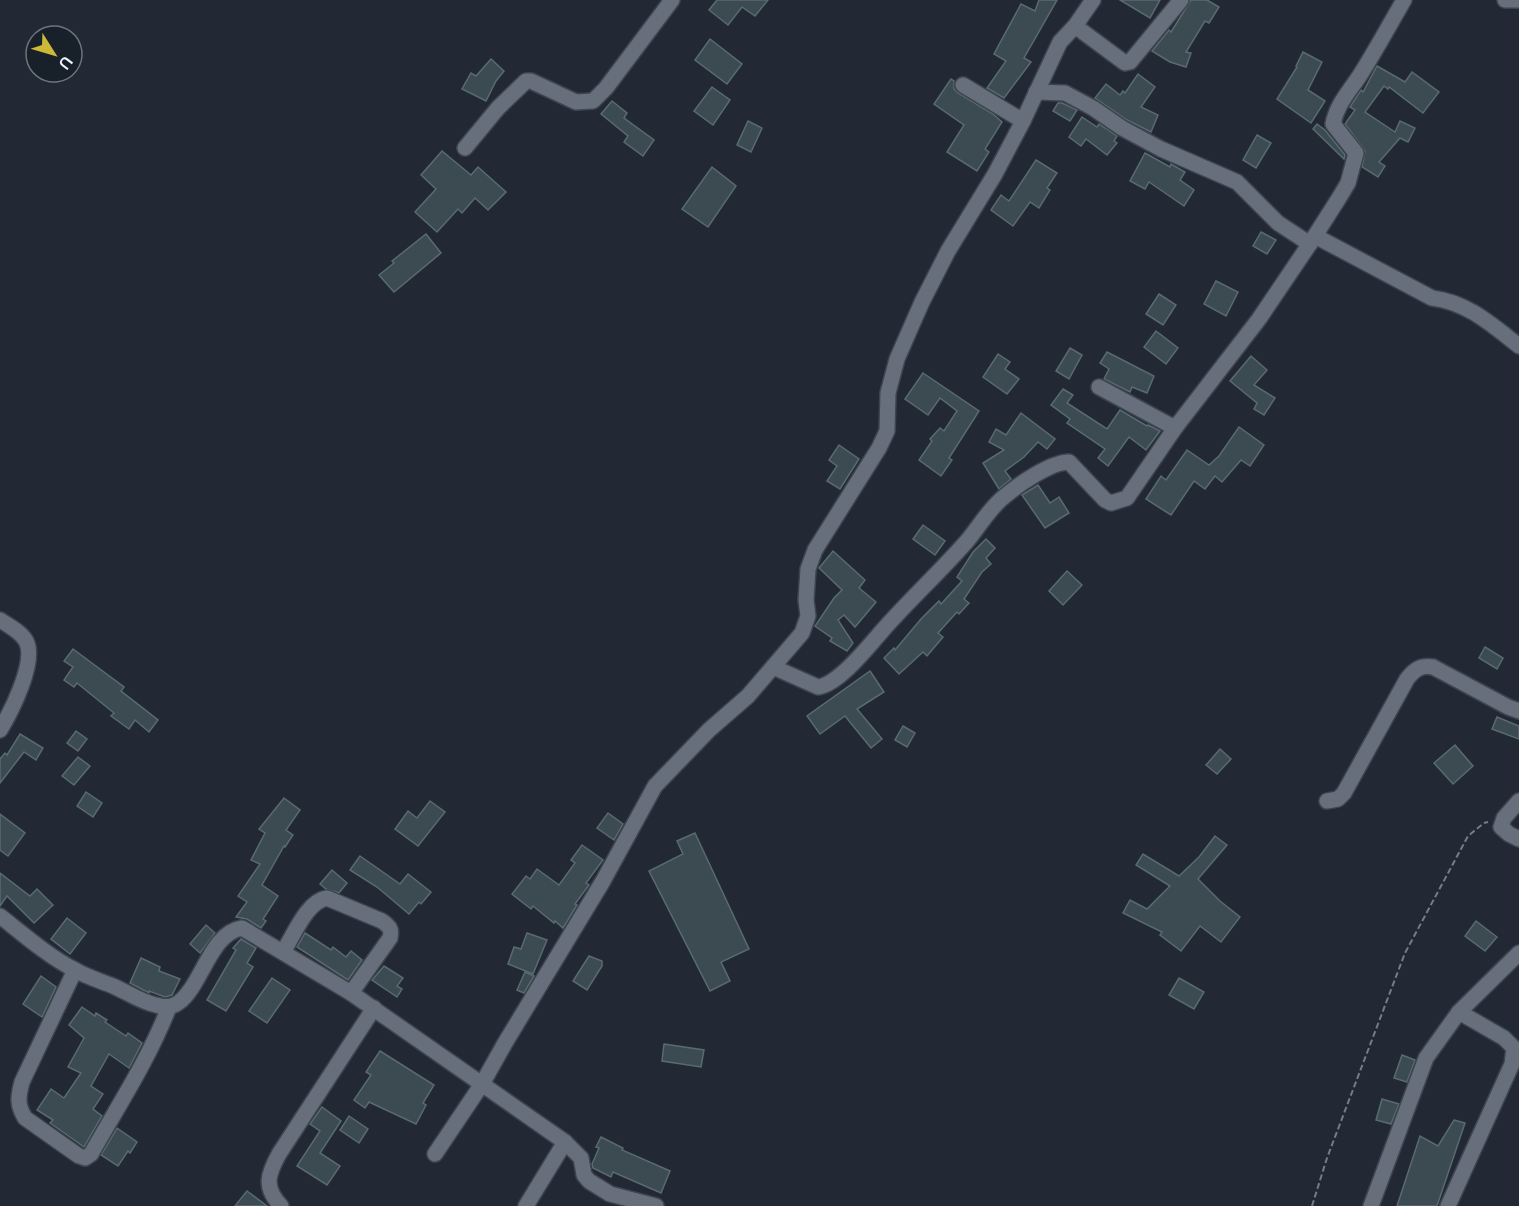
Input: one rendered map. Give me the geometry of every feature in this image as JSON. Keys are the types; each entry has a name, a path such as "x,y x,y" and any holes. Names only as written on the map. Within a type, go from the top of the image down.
{"street":[{"path":"465,148 504,102 526,81 531,81 576,102 593,101 606,88 672,0"},
{"path":"435,1154 482,1084 603,880 655,786 701,738 748,696 802,633 808,616 806,600 808,569 815,550 879,448 887,431 888,393 897,359 907,334 948,251 995,174 1023,121 1060,42 1075,26 1093,0"},
{"path":"1075,26 1125,63 1130,62 1181,0"},
{"path":"773,667 818,687 830,683 865,651 905,605 966,542 1004,496 1052,466 1061,462 1069,462 1105,500 1111,503 1127,498 1175,428 1259,319 1313,240 1348,183 1356,157 1354,150 1333,124 1335,115 1404,0"},
{"path":"1505,0 1519,0"},
{"path":"963,85 1023,121"},
{"path":"1036,92 1065,93 1161,149 1237,182 1278,223 1432,298 1464,306 1519,346"},
{"path":"1099,387 1175,428"},
{"path":"0,620 27,642 28,666 17,696 0,730"},
{"path":"1327,801 1338,799 1344,793 1414,670 1426,665 1433,667 1519,711"},
{"path":"1519,801 1504,818 1501,827 1519,839"},
{"path":"284,952 311,906 321,899 327,898 382,921 390,927 392,932 390,938 351,993"},
{"path":"0,916 75,970 154,1005 169,1007 177,1004 187,995 203,967 231,931 242,928 374,1008 509,1105 565,1142 581,1158 584,1175 589,1181 610,1194 656,1206"},
{"path":"1371,1206 1420,1072 1431,1051 1459,1012 1519,953"},
{"path":"75,970 22,1082 17,1099 20,1110 26,1118 79,1156 85,1158 91,1154 140,1069 169,1007"},
{"path":"280,1206 274,1199 269,1186 272,1166 374,1008"},
{"path":"1448,1206 1512,1064 1514,1048 1504,1038 1459,1012"},
{"path":"526,1206 565,1142"}],"path":[{"path":"1312,1206 1327,1158 1406,953 1468,836 1484,823 1492,822 1501,827"}],"building":[{"path":"717,0 768,0 755,16 742,7 728,25 709,10"},
{"path":"1039,0 1057,0 1024,58 1031,62 1004,98 987,88 1006,61 994,54 1021,4 1035,11"},
{"path":"1120,0 1160,0 1150,18"},
{"path":"1191,0 1207,0 1219,7 1209,23 1205,21 1186,52 1191,53 1186,67 1170,62 1152,51 1169,30 1171,32"},
{"path":"710,39 742,64 727,84 695,60"},
{"path":"1303,52 1322,62 1308,90 1325,101 1311,123 1277,99 1297,67"},
{"path":"491,59 504,71 486,101 462,89 471,73 476,76"},
{"path":"1377,66 1405,82 1412,72 1439,92 1423,113 1389,87 1388,89 1384,86 1365,112 1395,132 1400,121 1415,128 1408,142 1400,138 1379,162 1385,166 1378,177 1362,167 1365,151 1345,124 1355,110 1350,107 1361,90 1363,92"},
{"path":"1138,74 1155,87 1141,107 1158,115 1151,132 1127,120 1095,98 1106,84 1120,95 1123,91 1125,93"},
{"path":"951,79 958,93 1002,122 985,149 989,152 977,171 947,152 964,125 934,104"},
{"path":"712,87 730,100 713,125 694,111"},
{"path":"612,101 627,113 624,118 654,140 643,156 624,142 628,136 601,114"},
{"path":"1058,103 1077,110 1070,121 1053,111"},
{"path":"1082,117 1097,127 1099,124 1117,136 1114,141 1117,143 1107,155 1086,139 1081,146 1069,137"},
{"path":"748,121 762,128 751,152 737,145"},
{"path":"1317,124 1325,130 1345,155 1344,159 1313,129"},
{"path":"1257,135 1271,143 1256,168 1243,160"},
{"path":"442,151 471,175 478,167 506,192 488,210 475,198 462,213 458,209 437,232 415,212 436,189 421,175"},
{"path":"1145,153 1170,167 1171,164 1185,172 1180,180 1194,190 1184,206 1149,182 1145,189 1130,181"},
{"path":"1036,160 1057,173 1047,188 1050,190 1039,208 1030,202 1013,226 991,210 1001,195 1009,201"},
{"path":"712,167 736,186 708,227 682,209"},
{"path":"1261,232 1276,240 1267,254 1253,246"},
{"path":"426,234 441,253 394,292 379,275 394,263 392,261"},
{"path":"1216,281 1238,292 1226,316 1204,304"},
{"path":"1159,294 1176,305 1163,325 1146,314"},
{"path":"1156,331 1178,348 1166,364 1144,347"},
{"path":"1070,348 1082,355 1069,379 1056,371"},
{"path":"1107,352 1154,376 1147,393 1132,387 1130,392 1104,379 1109,369 1100,363"},
{"path":"998,354 1010,362 1005,369 1019,379 1007,394 983,377"},
{"path":"1251,356 1267,370 1254,385 1275,398 1264,415 1254,409 1257,403 1230,381"},
{"path":"923,373 979,411 949,458 952,460 941,476 919,460 932,441 930,439 940,428 944,431 957,411 940,398 928,415 905,399"},
{"path":"1063,389 1073,395 1067,403 1107,429 1120,410 1160,431 1146,450 1129,437 1108,466 1098,458 1105,449 1067,423 1070,419 1051,405"},
{"path":"1021,413 1055,439 1047,449 1038,442 1024,457 1005,471 1011,479 999,489 983,463 1004,450 989,442 996,429 1006,435"},
{"path":"1239,427 1264,445 1250,466 1241,460 1222,482 1215,476 1205,489 1194,481 1171,515 1146,499 1161,476 1166,480 1187,450 1209,465 1219,456"},
{"path":"839,445 859,459 840,489 827,481 837,466 829,460"},
{"path":"1038,485 1050,503 1059,497 1069,513 1045,528 1022,495"},
{"path":"923,525 945,541 935,555 913,539"},
{"path":"986,539 995,548 986,558 991,564 982,572 964,599 969,603 959,614 957,612 938,633 943,637 927,656 923,652 899,674 884,658 894,648 895,650 921,619 939,601 941,604 962,581 957,577 973,552"},
{"path":"833,551 865,580 859,588 876,602 855,627 844,615 838,620 853,643 847,651 830,641 832,638 815,626 842,590 819,568"},
{"path":"1067,571 1082,585 1063,605 1049,591"},
{"path":"1485,647 1503,658 1497,669 1479,658"},
{"path":"73,649 124,687 121,691 158,720 149,732 135,720 129,729 111,716 114,713 77,683 74,687 64,680 73,667 64,661"},
{"path":"870,671 884,692 857,709 882,739 871,748 845,716 820,734 807,716"},
{"path":"1497,717 1519,726 1519,739 1492,729"},
{"path":"903,726 915,733 907,747 895,740"},
{"path":"76,731 87,739 78,751 67,743"},
{"path":"20,734 43,748 36,760 24,752 0,783 0,759 5,753 7,755"},
{"path":"1455,745 1473,766 1453,784 1434,763"},
{"path":"1220,749 1231,759 1217,774 1206,765"},
{"path":"78,757 90,766 74,785 62,776"},
{"path":"86,792 102,803 93,817 77,806"},
{"path":"284,798 300,810 286,830 293,835 284,846 262,885 278,896 263,919 266,921 261,928 247,919 236,917 247,902 238,896 260,864 251,860 265,833 259,829"},
{"path":"430,801 445,812 418,846 395,829 408,811 417,818"},
{"path":"608,813 623,824 614,840 597,828"},
{"path":"0,814 25,833 8,856 0,850"},
{"path":"695,833 749,949 721,962 730,981 710,991 649,871 683,854 677,841"},
{"path":"1215,836 1227,845 1198,879 1240,917 1221,942 1200,926 1181,951 1160,935 1162,932 1123,913 1130,900 1147,909 1170,886 1136,865 1143,854 1179,876 1199,857"},
{"path":"582,845 603,860 586,883 589,885 575,904 577,905 563,928 533,906 531,909 512,894 526,876 530,879 537,869 559,885 575,863 571,860"},
{"path":"360,856 400,884 408,874 431,892 409,914 377,887 350,870"},
{"path":"332,870 347,883 339,893 326,889 320,884"},
{"path":"0,873 30,896 37,889 53,905 34,923 7,896 0,906"},
{"path":"67,918 86,933 70,954 51,939"},
{"path":"1476,921 1497,937 1485,951 1465,936"},
{"path":"206,925 215,933 200,953 190,944"},
{"path":"305,933 331,950 333,947 346,957 351,951 362,960 348,980 297,947"},
{"path":"527,933 547,940 533,974 508,964 514,947 521,949"},
{"path":"241,939 256,948 247,963 253,967 226,1011 207,1000 236,950 233,948"},
{"path":"589,956 602,961 602,966 587,990 573,981"},
{"path":"141,958 160,967 159,971 180,979 172,995 165,997 149,991 149,993 130,983"},
{"path":"384,966 403,978 397,986 402,989 397,997 372,980"},
{"path":"525,972 534,976 524,993 517,990"},
{"path":"41,976 56,987 42,1017 23,1004"},
{"path":"272,978 290,990 267,1023 249,1011"},
{"path":"1179,978 1204,992 1194,1009 1169,995"},
{"path":"82,1007 95,1016 96,1013 107,1020 105,1022 126,1036 128,1033 142,1043 129,1068 109,1054 91,1086 103,1094 93,1109 102,1116 84,1147 50,1123 53,1120 37,1110 51,1089 64,1098 81,1073 68,1067 84,1038 69,1025"},
{"path":"664,1044 704,1050 701,1067 662,1061"},
{"path":"380,1051 434,1085 423,1103 426,1105 416,1124 369,1102 365,1108 354,1100 371,1075 366,1072"},
{"path":"1402,1055 1415,1060 1407,1082 1394,1078"},
{"path":"1382,1099 1399,1104 1391,1124 1376,1120"},
{"path":"322,1107 341,1121 320,1153 340,1166 327,1185 297,1166 320,1131 310,1124"},
{"path":"349,1116 368,1129 359,1143 340,1130"},
{"path":"1454,1120 1465,1123 1437,1206 1397,1206 1420,1136 1438,1146"},
{"path":"117,1128 137,1142 118,1166 101,1155"},
{"path":"601,1137 623,1148 622,1150 670,1171 661,1193 613,1172 611,1177 593,1168 592,1164 599,1148 596,1147"},
{"path":"247,1191 267,1206 235,1206"}]}
